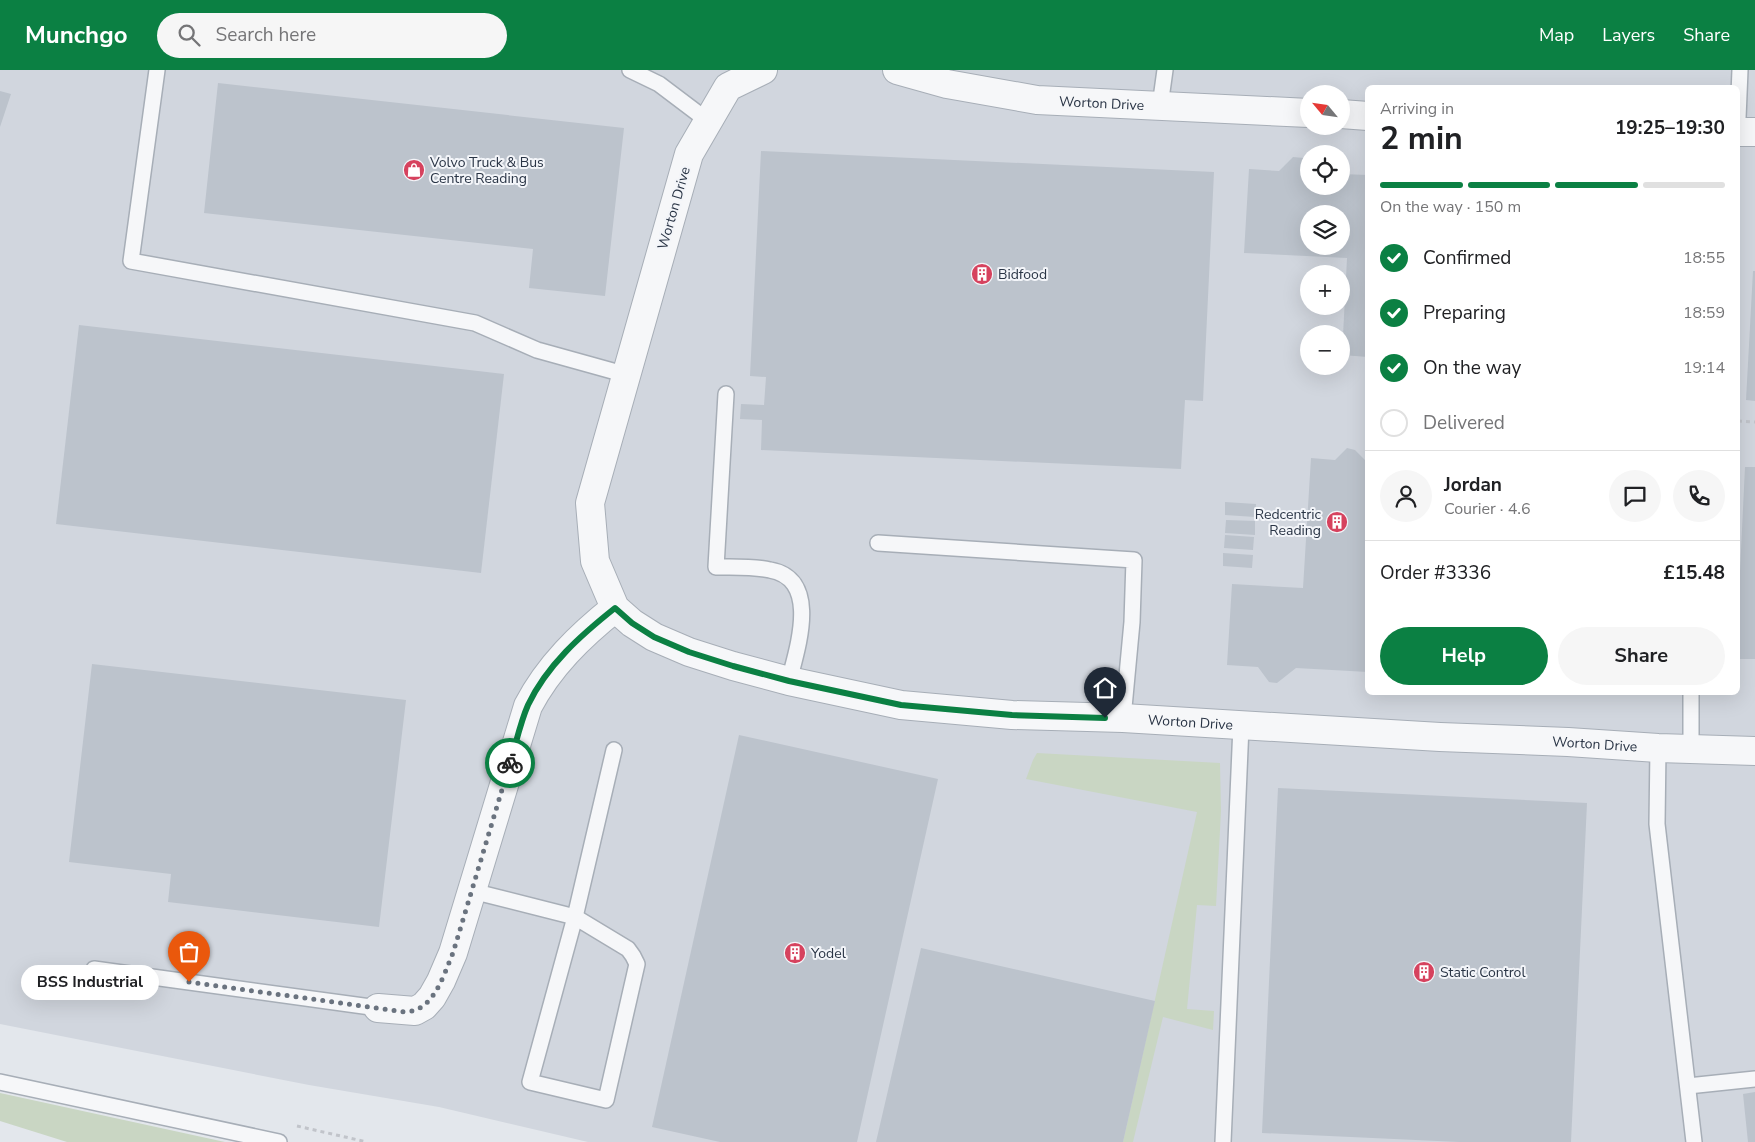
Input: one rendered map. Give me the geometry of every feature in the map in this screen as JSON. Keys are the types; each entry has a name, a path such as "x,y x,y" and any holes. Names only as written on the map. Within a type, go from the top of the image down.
{"street":[{"name":"Worton Drive","path":"763,70 728,87 689,154 590,503 595,561 615,608 632,623 654,637 698,655 789,681 901,705 1012,715 1123,718 1440,737 1755,751"},
{"name":"Worton Drive","path":"897,70 947,84 1037,100 1300,113"},
{"path":"1350,115 1365,116"},
{"path":"1740,132 1755,132"},
{"path":"378,1008 415,1011 424,1006 432,997 453,953 528,706 547,673 592,626 615,608"}],"lane":[{"path":"157,70 131,261 475,323 537,350 627,374"},
{"path":"630,70 659,84 708,121"},
{"path":"1160,106 1165,70"},
{"path":"1739,85 1740,70"},
{"path":"726,394 716,567 771,570 782,574 792,583 798,595 802,612 802,627 789,681"},
{"path":"878,543 1134,560 1132,622 1123,718"},
{"path":"1691,695 1691,749"},
{"path":"1224,1142 1241,726"},
{"path":"1658,748 1657,824 1694,1142"},
{"path":"472,891 575,918 628,949 633,956 637,964 606,1100 530,1082 575,918 614,750"},
{"path":"94,969 378,1008"},
{"path":"1688,1086 1755,1079"},
{"path":"0,1082 279,1142"}],"path":[{"path":"1740,421 1755,422"}],"shaded area":[{"path":"0,70 1755,70 1755,1142 588,1142 439,1107 309,1085 0,1024"}],"green space":[{"path":"1037,753 1220,763 1221,811 1216,906 1197,905 1187,1009 1214,1011 1213,1030 1163,1017 1133,1142 1123,1142 1197,812 1026,779"},
{"path":"0,1093 225,1142 67,1142 0,1121"}],"building":[{"name":"Volvo Truck & Bus Centre Reading","path":"218,83 624,128 605,296 529,288 533,249 204,213"},
{"path":"0,91 11,94 0,127"},
{"name":"Bidfood","path":"761,151 1214,172 1203,401 1185,400 1181,469 761,450 762,420 740,419 741,404 764,405 766,377 750,376"},
{"path":"1293,157 1300,158 1300,195 1350,195 1350,174 1365,175 1365,357 1350,356 1350,325 1344,325 1344,315 1350,315 1350,265 1347,265 1347,258 1244,253 1249,169 1279,171"},
{"path":"1753,271 1755,271 1755,401 1746,400"},
{"path":"79,325 504,374 481,573 56,524"},
{"name":"Redcentric Reading","path":"1347,448 1355,450 1365,460 1365,672 1296,668 1277,683 1269,682 1258,667 1227,665 1232,584 1303,588 1311,458 1335,460"},
{"path":"1745,467 1755,467 1755,659 1740,659 1740,571"},
{"path":"1225,502 1256,504 1255,517 1225,515"},
{"path":"1226,520 1255,521 1255,535 1225,533"},
{"path":"1225,535 1254,537 1253,550 1224,548"},
{"path":"1223,553 1253,555 1252,568 1223,566"},
{"path":"92,664 406,700 379,927 168,902 171,874 69,862"},
{"name":"Yodel","path":"739,735 938,779 857,1142 720,1142 652,1127"},
{"name":"Static Control","path":"1278,788 1587,803 1571,1142 1459,1142 1262,1133"},
{"path":"921,948 1155,1001 1123,1142 876,1142"},
{"path":"1755,1092 1755,1142 1748,1142 1743,1094"}],"way so far":[{"path":"189,982 405,1012 415,1011 424,1006 432,997 453,953 510,763"}],"place":[{"name":"Volvo Truck & Bus Centre Reading","path":"414,170"},
{"name":"Bidfood","path":"982,274"},
{"name":"Redcentric Reading","path":"1337,522"},
{"name":"Yodel","path":"795,953"},
{"name":"Static Control","path":"1424,972"},
{"name":"BSS Industrial","path":"189,982"}],"route":[{"path":"510,763 528,706 547,673 592,626 615,608 632,623 654,637 689,652 789,681 901,705 1012,715 1105,718"}]}
